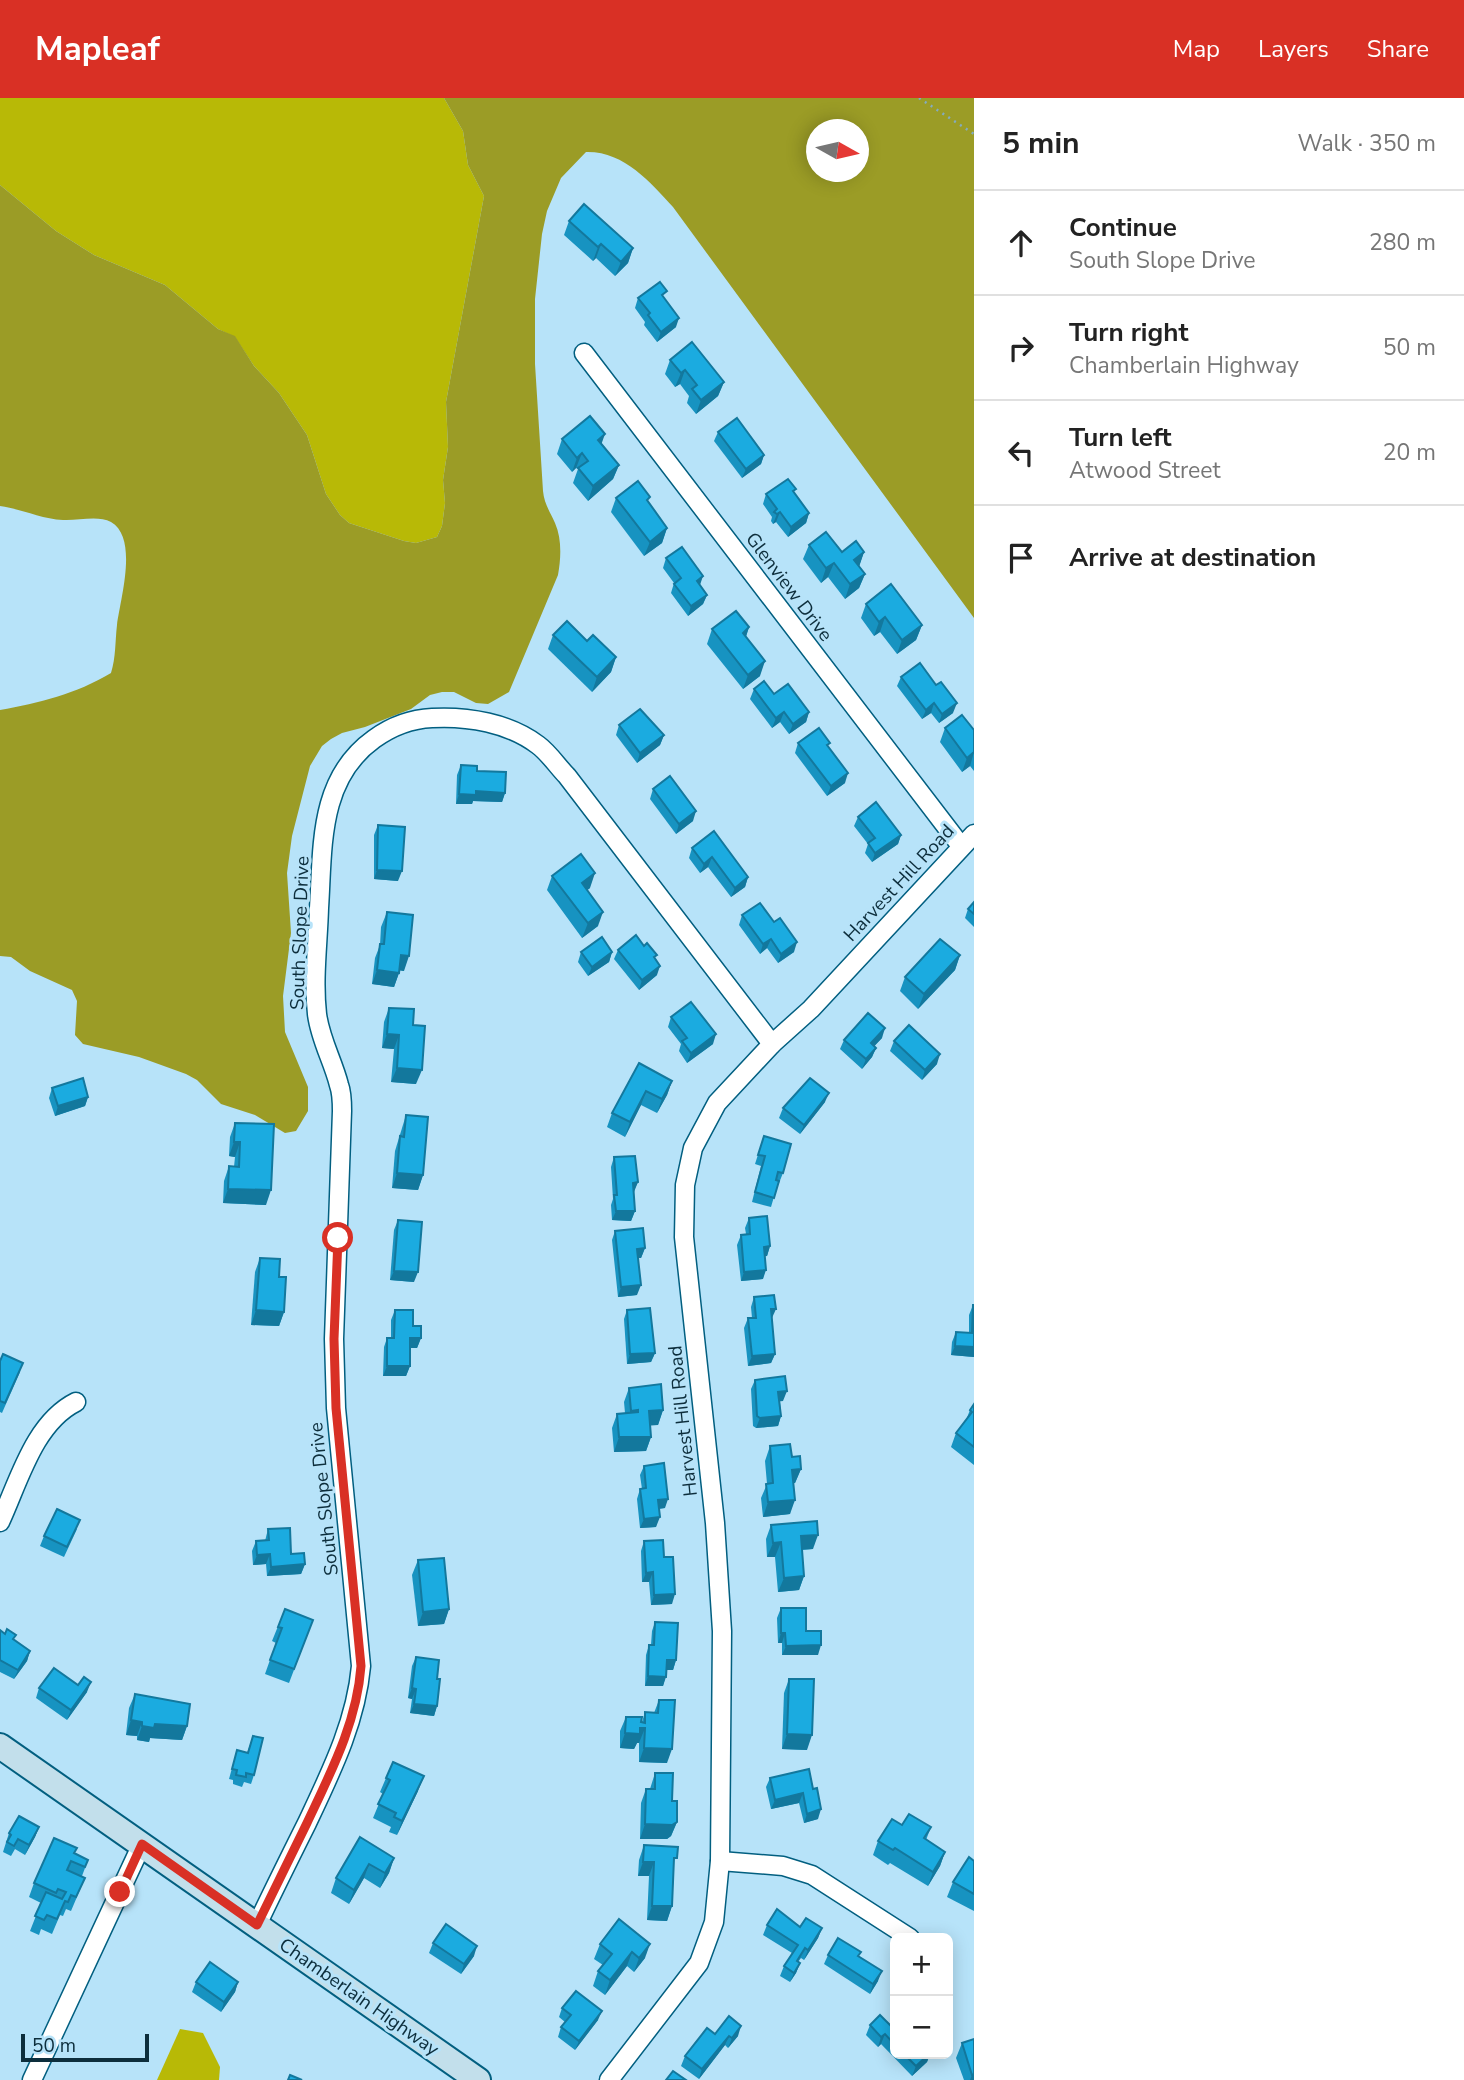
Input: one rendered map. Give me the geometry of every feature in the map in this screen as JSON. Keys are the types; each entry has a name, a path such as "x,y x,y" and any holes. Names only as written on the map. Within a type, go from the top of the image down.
{"main road":[{"name":"Chamberlain Highway","path":"0,1746 478,2080"}],"street":[{"name":"Glenview Drive","path":"584,353 967,840"},
{"name":"South Slope Drive","path":"257,1925 335,1765 353,1713 361,1666 336,1408 334,1339 342,1111 340,1088 317,1016 316,975 324,831 330,799 344,767 365,745 387,729 413,719 445,717 480,720 512,731 539,746 567,776 772,1044"},
{"name":"Harvest Hill Road","path":"609,2080 699,1963 714,1922 720,1861 722,1631 715,1523 684,1237 685,1185 693,1148 717,1103 772,1044 811,1009 967,840"},
{"path":"0,1522 41,1432 61,1409 76,1402"},
{"path":"32,2080 142,1844"},
{"path":"720,1861 783,1866 812,1875 902,1933"}],"path":[{"path":"919,98 974,134"}],"shaded area":[{"path":"0,98 444,98 463,131 468,165 484,196 446,402 448,447 443,480 445,503 442,526 437,537 416,543 349,523 326,494 307,435 279,393 254,366 235,337 218,329 165,285 94,255 56,231 0,185"},
{"path":"444,98 974,98 974,618 673,207 645,178 624,162 600,153 586,152 561,178 547,211 535,299 535,364 543,491 559,535 558,575 509,692 488,704 476,703 454,692 430,695 411,709 331,739 322,746 310,766 292,836 287,873 291,933 283,996 285,1032 308,1087 308,1111 296,1131 285,1133 255,1115 221,1104 197,1080 186,1074 139,1057 83,1044 75,1035 77,1001 72,990 30,971 11,957 0,956 0,710 57,697 111,673 126,555 119,530 106,520 55,519 0,506 0,185 56,231 94,255 165,285 218,329 235,336 254,366 279,393 307,435 326,494 340,515 349,523 416,543 437,537 442,526 445,503 443,480 448,447 446,402 484,196 468,165 463,131"},
{"path":"180,2029 203,2033 220,2067 219,2080 157,2080"}],"building":[{"path":"584,204 633,248 621,262 601,244 598,247 569,221"},
{"path":"660,282 667,291 662,295 679,318 661,332 638,298"},
{"path":"692,342 724,382 701,400 692,389 697,385 685,370 681,373 670,360"},
{"path":"590,416 605,434 598,440 619,465 593,486 578,468 588,461 582,453 577,458 562,439"},
{"path":"737,418 764,455 746,469 718,432"},
{"path":"788,479 809,513 791,527 780,512 774,512 777,509 766,494"},
{"path":"638,481 650,497 647,500 667,528 650,542 616,498"},
{"path":"826,532 842,552 856,541 864,552 854,560 865,574 850,584 834,563 826,568 809,545"},
{"path":"682,547 703,576 697,581 707,595 691,606 674,584 681,578 666,558"},
{"path":"891,584 922,625 902,640 885,617 879,622 866,604"},
{"path":"736,611 749,627 743,633 765,661 748,675 712,629"},
{"path":"567,621 587,641 593,635 616,657 597,677 553,635"},
{"path":"920,663 936,685 941,682 957,703 942,714 934,703 926,710 901,677"},
{"path":"764,681 774,694 788,684 809,712 793,724 784,712 776,718 754,689"},
{"path":"640,709 664,735 640,753 619,725"},
{"path":"962,715 974,730 974,752 967,758 945,728"},
{"path":"819,728 830,743 827,745 848,773 831,786 798,743"},
{"path":"461,765 477,766 477,771 506,772 505,793 476,791 476,795 459,794"},
{"path":"670,776 696,811 679,824 653,789"},
{"path":"876,802 901,835 875,853 868,843 875,838 858,817"},
{"path":"378,825 405,827 402,871 377,870"},
{"path":"714,831 748,877 735,888 712,857 704,864 692,848"},
{"path":"581,854 595,873 582,883 603,912 588,923 552,876"},
{"path":"974,902 974,914 968,909"},
{"path":"760,903 774,922 780,918 797,942 781,954 771,939 763,944 742,915"},
{"path":"387,912 413,915 409,956 401,955 399,973 377,970 380,944 384,944"},
{"path":"636,935 644,946 647,943 657,955 654,957 660,966 642,980 618,950"},
{"path":"602,937 612,952 592,967 581,952"},
{"path":"940,939 960,955 924,994 905,977"},
{"path":"691,1002 716,1034 691,1053 682,1041 687,1038 671,1017"},
{"path":"389,1008 414,1009 413,1025 425,1026 422,1070 397,1068 399,1035 387,1034"},
{"path":"868,1013 885,1028 871,1043 876,1048 866,1059 844,1040"},
{"path":"909,1025 940,1054 925,1070 894,1041"},
{"path":"639,1063 672,1081 662,1099 646,1091 630,1122 612,1113"},
{"path":"83,1078 88,1097 58,1106 52,1088"},
{"path":"810,1078 829,1093 804,1125 783,1108"},
{"path":"406,1115 428,1117 423,1175 397,1173 400,1136 404,1137"},
{"path":"235,1123 274,1124 271,1190 228,1189 229,1166 239,1167 240,1142 234,1142"},
{"path":"764,1136 791,1144 783,1173 778,1172 776,1180 779,1181 774,1198 755,1192 765,1156 758,1155"},
{"path":"635,1156 638,1182 633,1183 635,1211 616,1211 614,1157"},
{"path":"767,1216 770,1246 764,1247 766,1270 744,1272 741,1235 750,1234 749,1218"},
{"path":"398,1220 422,1222 418,1272 394,1271"},
{"path":"643,1228 645,1248 637,1249 641,1285 621,1287 615,1231"},
{"path":"260,1258 280,1259 279,1277 286,1277 284,1312 256,1310"},
{"path":"774,1295 776,1309 771,1309 775,1354 752,1356 748,1318 756,1318 754,1297"},
{"path":"973,1305 974,1347 955,1346 956,1332 972,1333"},
{"path":"650,1308 655,1353 630,1354 627,1310"},
{"path":"395,1310 413,1310 413,1326 421,1326 421,1338 410,1338 410,1366 387,1366 387,1338 394,1338"},
{"path":"3,1354 23,1363 5,1403 0,1401 0,1361"},
{"path":"785,1376 787,1391 778,1392 781,1416 760,1418 757,1416 755,1380"},
{"path":"661,1384 663,1410 649,1411 651,1437 619,1437 617,1414 638,1412 631,1411 629,1388"},
{"path":"974,1404 974,1447 956,1433 972,1412 970,1410"},
{"path":"790,1444 792,1457 800,1456 801,1469 792,1470 795,1500 768,1502 766,1484 773,1483 770,1446"},
{"path":"664,1463 668,1499 658,1500 660,1517 644,1519 640,1489 646,1488 644,1466"},
{"path":"57,1509 80,1520 67,1547 44,1536"},
{"path":"817,1521 818,1535 801,1536 804,1576 784,1578 781,1542 773,1543 771,1525"},
{"path":"290,1528 291,1554 304,1553 305,1564 271,1567 270,1554 257,1555 256,1541 269,1540 268,1529"},
{"path":"663,1540 664,1557 673,1557 675,1594 654,1595 653,1572 646,1573 644,1541"},
{"path":"444,1558 449,1609 423,1612 418,1560"},
{"path":"781,1608 806,1608 806,1631 821,1631 821,1645 786,1646 785,1633 781,1633"},
{"path":"285,1609 313,1620 294,1669 270,1660 282,1628 278,1627"},
{"path":"655,1622 678,1623 676,1660 667,1660 666,1677 648,1676 649,1645 654,1645"},
{"path":"7,1629 16,1635 13,1639 30,1651 18,1670 0,1660 0,1630 5,1634"},
{"path":"416,1657 439,1660 437,1706 414,1704 416,1689 412,1688"},
{"path":"54,1668 78,1685 84,1677 91,1682 71,1710 39,1688"},
{"path":"789,1679 814,1679 812,1735 787,1734"},
{"path":"135,1694 190,1704 187,1726 155,1724 154,1728 131,1720"},
{"path":"659,1700 675,1700 672,1749 644,1748 645,1728 640,1728 640,1734 625,1733 626,1717 642,1717 641,1722 645,1723 645,1712 658,1713"},
{"path":"253,1736 263,1738 254,1775 236,1775 237,1770 232,1769 237,1750 248,1753"},
{"path":"393,1762 424,1776 402,1821 394,1817 396,1813 378,1804 390,1780 386,1778"},
{"path":"809,1769 813,1789 817,1788 821,1809 807,1814 803,1793 775,1800 770,1778"},
{"path":"655,1773 673,1773 672,1801 677,1801 677,1822 672,1825 645,1824 646,1789 655,1789"},
{"path":"909,1814 931,1827 924,1838 945,1852 933,1872 895,1848 893,1850 878,1841 892,1819 902,1825"},
{"path":"19,1816 39,1827 29,1845 18,1839 14,1846 7,1842"},
{"path":"360,1837 394,1858 385,1873 369,1864 354,1890 336,1878"},
{"path":"54,1838 77,1848 74,1853 88,1860 85,1867 71,1861 67,1870 85,1878 76,1897 71,1895 68,1902 65,1901 57,1919 47,1915 44,1920 35,1916 46,1892 62,1899 66,1892 58,1889 56,1893 34,1883"},
{"path":"644,1845 678,1847 677,1858 674,1858 672,1906 652,1906 654,1862 643,1862"},
{"path":"969,1857 974,1861 974,1894 953,1882"},
{"path":"777,1909 800,1927 806,1918 822,1928 808,1950 805,1948 794,1973 784,1966 798,1945 767,1925"},
{"path":"619,1919 650,1944 639,1958 632,1952 610,1980 598,1971 612,1954 600,1944"},
{"path":"446,1924 477,1946 464,1964 433,1943"},
{"path":"838,1938 861,1952 858,1956 882,1971 873,1984 828,1955"},
{"path":"210,1962 238,1982 224,2002 196,1982"},
{"path":"576,1991 602,2011 579,2041 561,2027 571,2015 562,2008"},
{"path":"880,2015 890,2025 890,2040 885,2034 881,2037 870,2025"},
{"path":"729,2016 741,2026 732,2038 729,2036 702,2069 685,2056 707,2028 715,2034"},
{"path":"974,2039 974,2074 972,2075 962,2043"},
{"path":"909,2059 924,2059 916,2066"},
{"path":"673,2071 686,2080 666,2080"},
{"path":"290,2075 302,2080 288,2080"}],"route":[{"path":"120,1892 142,1844 257,1925 335,1765 353,1713 361,1666 336,1408 334,1339 338,1238"}]}
